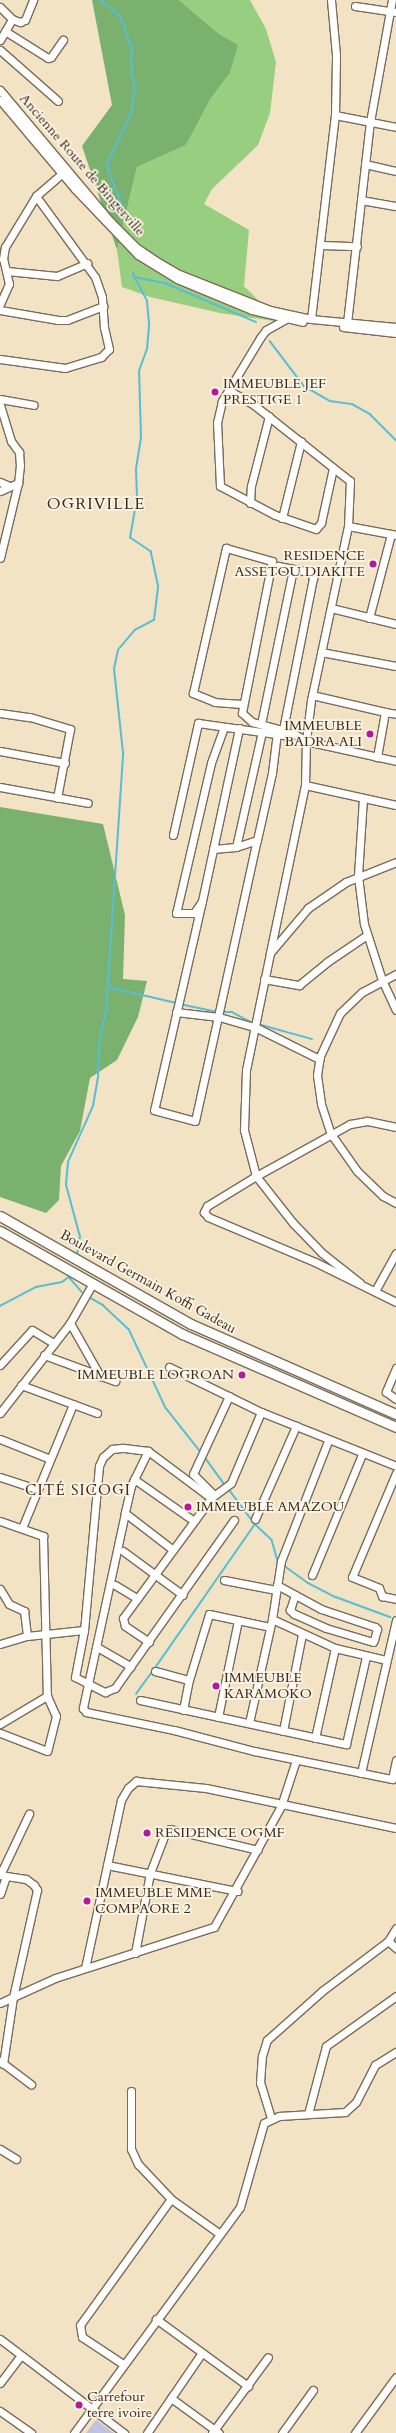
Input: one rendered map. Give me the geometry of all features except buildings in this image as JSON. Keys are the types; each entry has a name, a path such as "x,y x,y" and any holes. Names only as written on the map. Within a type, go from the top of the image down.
{"main road":[{"name":"Boulevard Germain Koffi Gadeau","path":"0,1216 191,1324 396,1414"},
{"name":"Boulevard Germain Koffi Gadeau","path":"0,1231 215,1350 396,1427"}],"street":[{"path":"0,7 12,19 20,22 25,20 33,0"},
{"path":"312,319 322,245 322,217 335,115 336,55 331,0"},
{"path":"347,323 370,122 393,12 392,0"},
{"path":"355,6 393,12"},
{"path":"0,40 12,19"},
{"path":"5,31 48,58 63,40"},
{"path":"0,50 58,101"},
{"name":"Ancienne Route de Bingerville","path":"0,90 105,223 138,255 155,267 252,310 286,319 396,333"},
{"name":"Ancienne Route de Bingerville","path":"0,100 110,221 137,248 158,262 253,305 312,319 396,327"},
{"path":"335,115 396,126"},
{"path":"365,164 396,172"},
{"name":"Ancienne Route de Bingerville","path":"0,304 9,284 3,259 5,247 36,196 64,172"},
{"path":"0,359 65,368 105,355 109,349 103,306 95,277 87,263 36,196"},
{"path":"361,200 396,206"},
{"path":"322,245 357,246"},
{"path":"7,271 57,276 87,263"},
{"path":"0,310 58,320 67,320 103,306"},
{"path":"286,319 266,330 230,391 222,401 217,416 219,483 224,490 282,518 319,528 333,468"},
{"path":"230,391 269,416 333,468 350,479 351,498 348,526 303,739 305,785 246,1070 244,1130 256,1176 293,1223 317,1248 360,1283"},
{"path":"0,399 33,405"},
{"path":"0,405 11,441 19,452 18,483 0,558"},
{"path":"250,503 250,486 269,416"},
{"path":"282,518 301,441"},
{"path":"0,482 9,486"},
{"path":"0,492 9,486 18,483"},
{"path":"348,526 393,535 369,618"},
{"path":"242,704 215,702 193,693 226,548 272,561 272,571 242,704 242,714 246,719 280,732 303,739 396,761"},
{"path":"239,728 202,901 154,1110 195,1121 219,1017 313,582 310,572 278,566 272,571"},
{"path":"261,724 293,569"},
{"path":"331,608 396,624"},
{"path":"321,652 396,666"},
{"path":"312,696 396,714"},
{"path":"378,757 385,712"},
{"path":"0,713 30,717 70,730 65,763 57,798"},
{"path":"173,834 198,723 262,732 280,732"},
{"path":"202,901 194,913 176,913 212,763 224,727"},
{"path":"236,847 262,732"},
{"path":"0,751 65,763"},
{"path":"305,785 396,806"},
{"path":"0,787 57,798 88,802"},
{"path":"363,798 358,876 367,935 382,980 396,1010"},
{"path":"213,849 236,847 257,840"},
{"path":"270,953 308,908 358,876 396,862"},
{"path":"264,979 299,985 327,962 367,935"},
{"path":"396,974 382,980 362,992 340,1013 319,1059 317,1076 321,1104 331,1134 357,1171 383,1196 396,1203"},
{"path":"176,1012 219,1017 255,1027 319,1059"},
{"path":"396,1127 367,1121 350,1124 256,1176 207,1206 205,1214 360,1283 396,1302"},
{"path":"375,1291 396,1253"},
{"path":"0,1413 70,1323 93,1283"},
{"path":"70,1323 100,1376"},
{"path":"0,1365 32,1330 54,1343"},
{"path":"44,1355 114,1381"},
{"path":"169,1367 261,1412 328,1441 396,1466"},
{"path":"396,1368 386,1392 396,1399"},
{"path":"21,1385 97,1413"},
{"path":"214,1495 193,1474 228,1396"},
{"path":"22,1528 48,1458 73,1404"},
{"path":"149,1642 125,1626 122,1621 172,1549 214,1495 231,1483 261,1412"},
{"path":"255,1518 296,1426"},
{"path":"0,1439 48,1458"},
{"path":"249,1723 272,1619 281,1561 328,1441"},
{"path":"214,1495 148,1451 112,1449 99,1466 84,1630 75,1677 109,1692 116,1688 234,1520"},
{"path":"148,1451 134,1479 125,1506 125,1513 84,1708 90,1714 125,1720 296,1760 394,1779 396,1760"},
{"path":"312,1575 362,1454"},
{"path":"396,1473 352,1577 379,1588 382,1596 396,1599"},
{"path":"0,1477 37,1489"},
{"path":"134,1479 194,1521"},
{"path":"125,1513 172,1549"},
{"path":"0,1521 43,1536 47,1696 56,1716 48,1751 0,1733"},
{"path":"123,1551 154,1575 183,1594"},
{"path":"224,1580 276,1588 296,1595 322,1609 375,1628 374,1640 372,1642 326,1628 294,1614 290,1610 296,1595"},
{"path":"115,1585 137,1598"},
{"path":"0,1590 9,1604 24,1611 27,1636"},
{"path":"183,1710 189,1680 207,1616 212,1614 270,1627"},
{"path":"272,1619 335,1648 366,1657 386,1660"},
{"path":"218,1717 238,1620"},
{"path":"361,1773 396,1620"},
{"path":"0,1644 27,1636 84,1630"},
{"path":"284,1731 302,1634"},
{"path":"97,1647 131,1667"},
{"path":"315,1738 335,1648"},
{"path":"140,1700 343,1744 347,1743 366,1657"},
{"path":"155,1671 189,1680"},
{"path":"0,1724 47,1696"},
{"path":"0,2003 26,1989 214,1927 236,1891 281,1806 296,1760"},
{"path":"86,1968 107,1865 124,1793 136,1781 206,1788 281,1806 396,1828"},
{"path":"0,1894 2,1876 29,1814"},
{"path":"135,1953 150,1873 164,1834 170,1829 258,1850"},
{"path":"107,1865 236,1891"},
{"path":"2,1876 26,1879 34,1885 37,1890 13,1997 2,2062 31,2084"},
{"path":"271,2118 260,2083 262,2056 267,2040 322,1991 388,1941 396,1928"},
{"path":"388,1941 396,1948"},
{"path":"308,2114 326,2046 396,1996"},
{"path":"74,2433 156,2319 240,2207 260,2129 271,2118 345,2112 351,2108 375,2065 396,2052"},
{"path":"131,2091 131,2149 133,2157 152,2182 171,2199 220,2234"},
{"path":"0,2149 16,2159"},
{"path":"123,2364 82,2337 80,2325 171,2199"},
{"path":"156,2319 201,2354 248,2386"},
{"path":"0,2339 20,2356 124,2433"},
{"path":"147,2433 201,2354"},
{"path":"0,2383 20,2356"},
{"path":"171,2398 216,2432 268,2357"},
{"path":"355,2433 396,2376"},
{"path":"282,2433 313,2390"},
{"path":"0,2411 31,2433"}],"shaded area":[{"path":"96,2420 114,2433 86,2433"}],"green space":[{"path":"92,0 179,0 219,34 238,45 230,73 211,98 186,145 137,167 117,250 82,146 112,105"},
{"path":"179,0 250,0 266,29 276,62 270,113 258,145 212,189 204,204 249,230 244,286 280,322 220,313 150,297 122,287 117,250 137,167 186,145 211,98 230,73 237,45 219,34"},
{"path":"0,807 103,824 125,915 123,979 147,981 138,1017 117,1060 90,1078 80,1131 61,1166 59,1200 46,1213 0,1197"}],"waterway":[{"path":"101,0 121,17 132,48 132,69 135,89 132,113 107,166 124,209"},
{"path":"134,273 134,277 165,283 256,322"},
{"path":"77,1255 80,1237 66,1185 68,1162 93,1106 98,1078 99,1044 106,1012 123,753 114,669 118,650 135,630 154,620 158,586 151,552 130,538 137,498 136,469 141,437 139,371 147,349 149,324 147,301 134,277"},
{"path":"270,341 304,386 330,401 352,404 370,414 396,440"},
{"path":"108,981 112,988 177,1003"},
{"path":"180,1004 217,1012"},
{"path":"221,1012 232,1012 253,1023"},
{"path":"258,1024 312,1039"},
{"path":"0,1306 36,1287 62,1282 69,1277 82,1292"},
{"path":"89,1297 103,1305 129,1329 166,1408 200,1451"},
{"path":"204,1456 225,1485"},
{"path":"228,1488 255,1524 272,1540 278,1561"},
{"path":"155,1668 255,1524"},
{"path":"282,1564 308,1583 336,1597 390,1617"},
{"path":"136,1694 153,1671"}],"place":[{"name":"IMMEUBLE JEF PRESTIGE 1","path":"215,392"},
{"name":"RESIDENCE ASSETOU DIAKITE","path":"373,564"},
{"name":"IMMEUBLE BADRA ALI","path":"370,734"},
{"name":"IMMEUBLE LOGROAN","path":"242,1375"},
{"name":"IMMEUBLE AMAZOU","path":"188,1507"},
{"name":"IMMEUBLE KARAMOKO","path":"216,1686"},
{"name":"RESIDENCE OGMF","path":"147,1833"},
{"name":"IMMEUBLE MME COMPAORE 2","path":"87,1901"},
{"name":"Carrefour terre ivoire","path":"79,2405"}],"district":[{"name":"OGRIVILLE","path":"96,504"},
{"name":"CITÉ SICOGI","path":"78,1491"}]}
